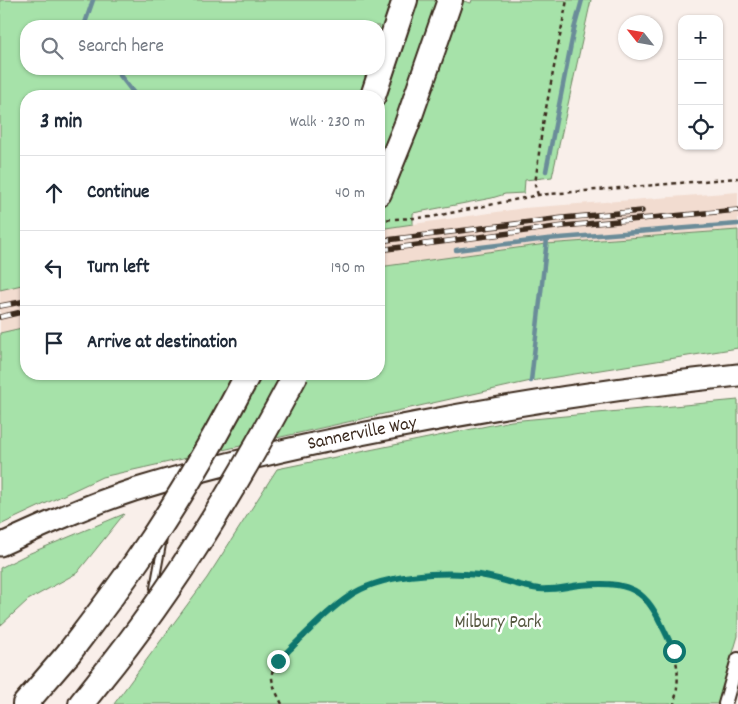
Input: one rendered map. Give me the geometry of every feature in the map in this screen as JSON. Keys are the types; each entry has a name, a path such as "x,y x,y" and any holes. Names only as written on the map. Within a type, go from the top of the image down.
{"highway":[{"path":"385,60 405,0"},
{"path":"385,178 420,88 450,0"},
{"path":"375,90 380,75"},
{"path":"25,704 68,654 135,564 209,447 245,380"},
{"path":"81,704 152,613 196,549 229,495 293,380"}],"main road":[{"name":"Sannerville Way","path":"0,545 81,509 134,490 173,488 318,442 467,413 649,385 738,375"}],"street":[{"path":"725,704 738,659"}],"lane":[{"path":"154,588 173,488"}],"path":[{"path":"538,195 535,185 542,129 567,0"},
{"path":"385,220 431,217 538,195 738,178"},
{"path":"282,704 271,679 274,668 316,624 348,596 376,584 409,576 447,574 483,576 534,588 554,590 574,586 606,584 634,589 646,600 658,616 674,651 678,667 679,684 674,704"}],"shaded area":[{"path":"738,192 738,230 546,244 385,266 385,228 524,208"},
{"path":"20,285 20,328 0,333 0,290"}],"green space":[{"path":"0,0 459,0 471,3 472,0 591,0 552,177 525,180 524,193 505,194 413,213 413,224 385,228 385,90 20,90 20,285 0,290"},
{"path":"738,230 738,348 531,381 102,477 0,525 0,333 20,328 20,380 385,380 385,266 546,244"},
{"name":"Milbury Park","path":"738,400 738,636 718,704 114,704 207,578 277,469 511,421"},
{"path":"124,514 77,573 28,600 0,626 0,568 28,554"}],"waterway":[{"path":"86,20 93,0"},
{"path":"546,171 574,29 582,0"},
{"path":"120,75 131,90"},
{"path":"456,250 547,239 738,224"},
{"path":"531,381 547,239"}],"railway":[{"path":"385,249 564,226 738,210"},
{"path":"385,240 563,218 642,211"},
{"path":"0,306 20,302"},
{"path":"0,317 20,312"}],"route":[{"path":"278,661 348,596 376,584 409,576 438,574 483,576 534,588 554,590 590,584 606,584 634,589 641,594 658,616 674,651"}]}
